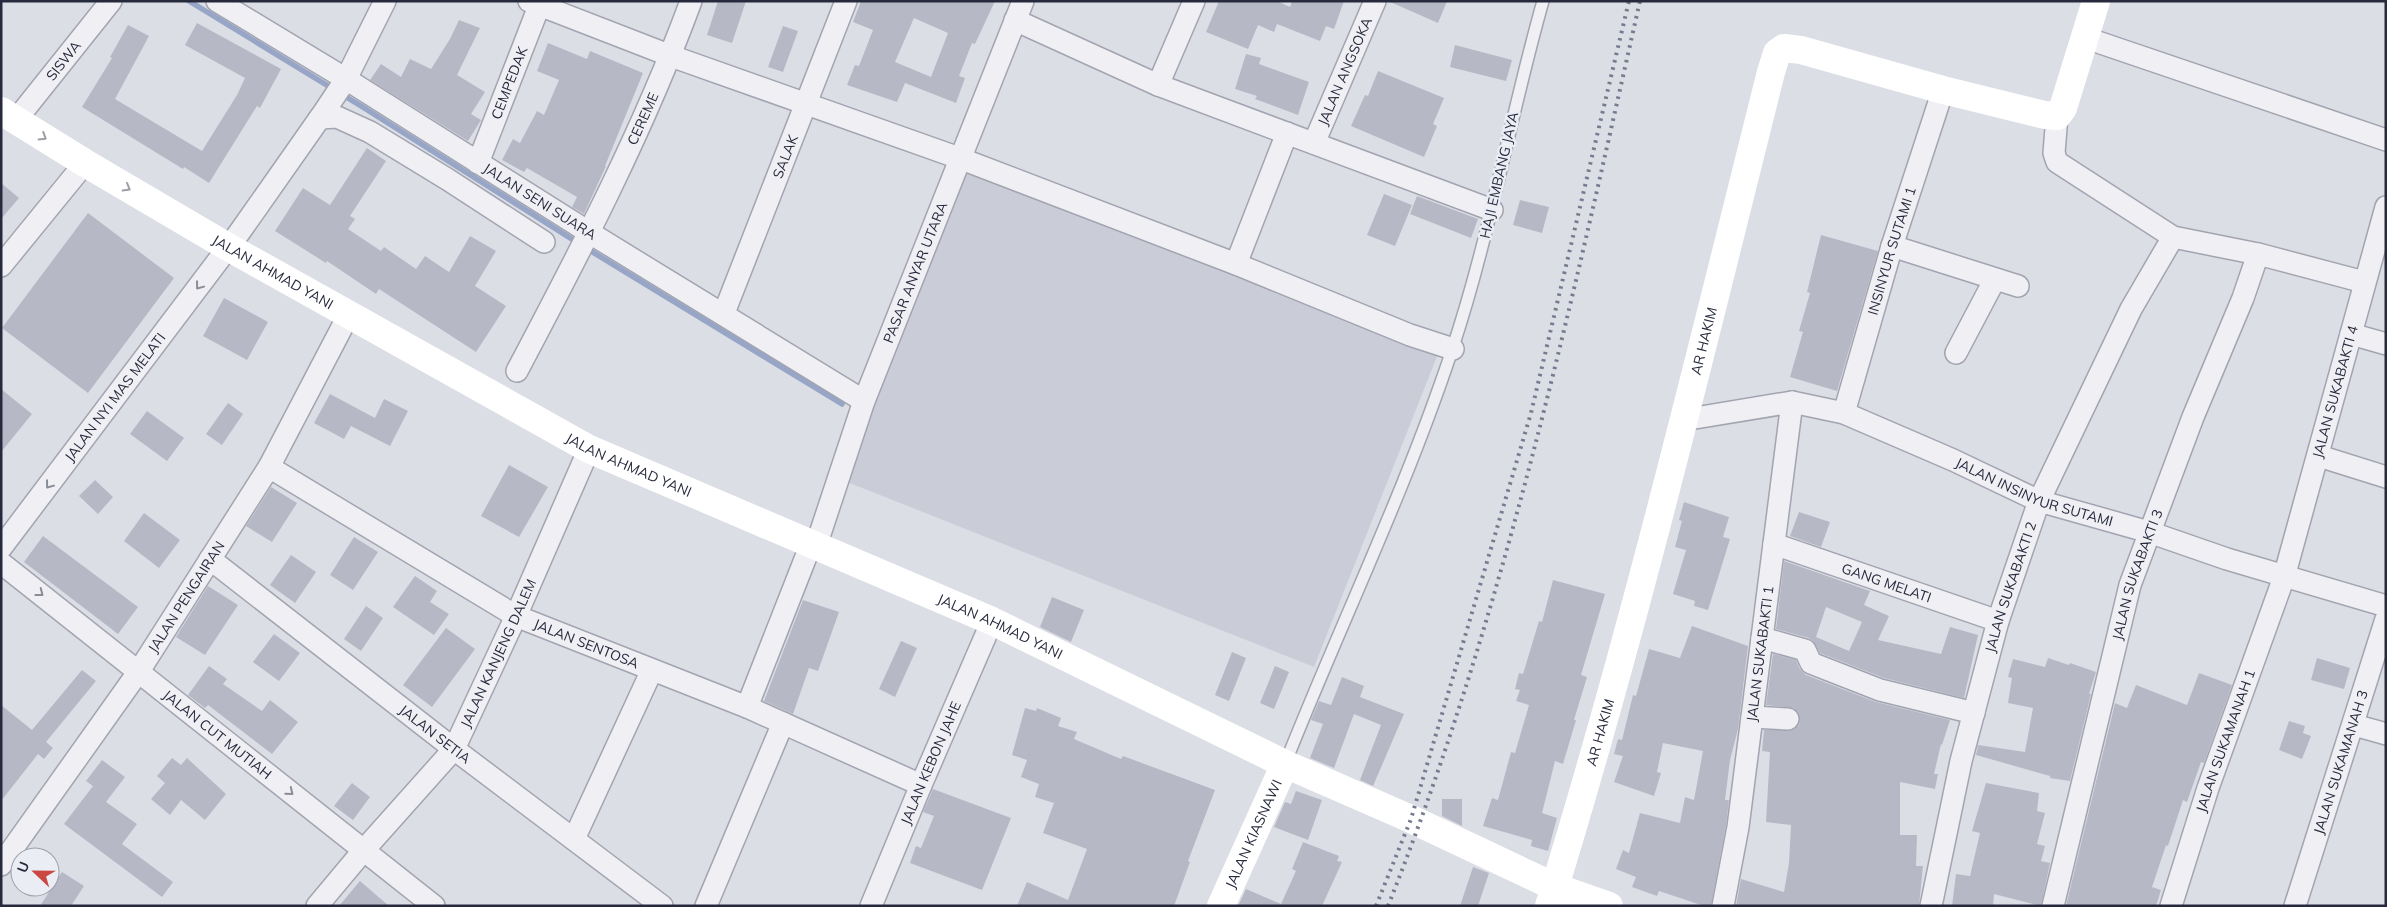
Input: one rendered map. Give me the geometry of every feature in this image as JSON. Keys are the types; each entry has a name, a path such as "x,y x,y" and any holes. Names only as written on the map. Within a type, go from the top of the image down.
{"street":[{"name":"SISWA","path":"9,116 110,1"},
{"name":"JALAN SENI SUARA","path":"217,1 344,83 478,163 586,242 724,313 864,401"},
{"name":"JALAN NYI MAS MELATI","path":"1,548 228,247 322,115 344,83 385,1"},
{"name":"CEREME","path":"517,371 586,242 671,56 691,1"},
{"name":"SALAK","path":"724,313 846,1"},
{"path":"1158,85 1194,1"},
{"name":"JALAN ANGSOKA","path":"1314,143 1375,1"},
{"path":"2096,1 2063,108 2057,116 2054,153 2056,162 2173,237 2258,254 2364,282"},
{"path":"537,2 671,56 959,158 1236,264 1410,335 1453,349"},
{"name":"CEMPEDAK","path":"478,163 537,2"},
{"path":"1019,11 1158,85 1492,210"},
{"name":"PASAR ANYAR UTARA","path":"747,708 814,545 864,401 1019,11"},
{"path":"2086,38 2386,140"},
{"name":"AR HAKIM","path":"1552,896 1603,721 1683,420 1771,72 1778,53 1784,48 1801,50 1943,90 2045,115 2057,116"},
{"name":"INSINYUR SUTAMI 1","path":"1844,413 1892,246 1943,90"},
{"path":"322,115 337,117 370,132 544,242"},
{"name":"JALAN AHMAD YANI","path":"9,116 228,247 589,449 992,621 1285,764 1411,819 1552,896 1609,906"},
{"path":"1236,264 1287,133"},
{"path":"1,266 85,163"},
{"name":"JALAN SUKABAKTI 4","path":"2284,577 2319,456 2350,334 2386,207"},
{"name":"JALAN SUKABAKTI 2","path":"1931,906 1961,761 1998,622 2039,501 2131,309 2173,237"},
{"path":"1892,246 2018,286"},
{"name":"JALAN SUKABAKTI 3","path":"2054,906 2122,613 2149,532 2258,254"},
{"path":"1956,353 1995,279"},
{"name":"JALAN PENGAIRAN","path":"1,865 139,672 269,467 349,314"},
{"path":"2350,334 2386,344"},
{"name":"JALAN INSINYUR SUTAMI","path":"1683,420 1792,402 1844,413 1953,460 2039,501 2149,532 2284,577 2386,606"},
{"name":"JALAN SUKABAKTI 1","path":"1723,906 1738,828 1792,402"},
{"name":"JALAN KANJENG DALEM","path":"317,906 363,850 454,749 516,616 589,449"},
{"path":"2319,456 2386,476"},
{"name":"JALAN SENTOSA","path":"269,467 516,616 784,723 921,785"},
{"name":"GANG MELATI","path":"1774,544 1998,622"},
{"name":"JALAN SETIA","path":"210,559 454,749 662,906"},
{"name":"JALAN CUT MUTIAH","path":"1,563 434,906"},
{"name":"JALAN SUKAMANAH 1","path":"2171,906 2211,779 2284,577"},
{"name":"JALAN SUKAMANAH 3","path":"2294,906 2354,725 2386,619"},
{"name":"JALAN KEBON JAHE","path":"872,906 921,785 992,621"},
{"path":"1762,638 1805,650 1811,663 1880,690 1974,713"},
{"path":"574,839 652,670"},
{"path":"1752,717 1788,719"},
{"path":"706,906 784,723"},
{"path":"2354,725 2386,734"},
{"name":"JALAN KIASNAWI","path":"1221,906 1285,764"}],"lane":[{"name":"HAJI EMBANG JAYA","path":"1285,764 1376,550 1453,349 1476,276 1518,92 1543,1"}],"shaded area":[{"path":"966,167 1438,354 1314,667 842,480"}],"building":[{"path":"718,1 746,1 732,43 707,35"},
{"path":"861,1 995,1 975,44 972,43 959,76 965,78 956,103 905,83 897,102 847,85 855,65 859,66 873,30 853,22","holes":["914,18 948,33 931,77 895,62"]},
{"path":"1219,1 1277,1 1290,7 1292,1 1344,1 1334,29 1326,26 1320,41 1277,24 1274,32 1258,25 1248,49 1206,32"},
{"path":"1388,1 1447,1 1438,23"},
{"path":"459,20 480,28 457,75 485,92 471,114 481,120 468,141 370,80 381,64 401,77 410,59 431,69 450,39"},
{"path":"197,23 281,69 260,108 257,106 209,183 82,107 112,58 110,57 128,25 149,36 115,99 202,151 237,95 245,78 185,45"},
{"path":"783,26 798,31 783,72 768,67"},
{"path":"548,43 587,59 590,51 643,73 606,166 584,214 572,207 577,197 527,168 524,172 502,160 513,139 520,143 537,111 544,115 559,80 537,71"},
{"path":"1455,45 1512,60 1506,81 1450,67"},
{"path":"1246,54 1261,58 1259,64 1309,82 1298,115 1255,99 1257,96 1235,89"},
{"path":"1378,71 1444,98 1433,124 1437,126 1424,157 1351,126 1365,95 1368,96"},
{"path":"367,148 386,161 350,216 355,219 348,229 381,251 384,247 416,269 425,256 449,272 470,236 496,251 475,286 506,306 476,352 379,289 376,294 327,261 326,263 275,231 303,188 330,205"},
{"path":"1,183 19,198 1,219"},
{"path":"1384,194 1412,205 1395,246 1367,235"},
{"path":"1417,196 1478,219 1471,238 1410,214"},
{"path":"1520,200 1549,207 1542,233 1513,225"},
{"path":"88,213 174,278 88,393 2,328"},
{"path":"1821,235 1878,251 1837,391 1790,377 1803,332 1799,331 1810,293 1807,292"},
{"path":"224,298 268,322 247,360 203,336"},
{"path":"1,389 32,414 1,452"},
{"path":"330,394 375,418 384,399 408,411 390,446 351,426 344,439 314,423"},
{"path":"228,403 243,414 222,445 206,434"},
{"path":"147,411 184,438 167,461 130,434"},
{"path":"509,465 548,487 519,537 481,516"},
{"path":"95,480 113,497 98,514 79,496"},
{"path":"271,487 297,503 272,542 246,526"},
{"path":"1684,502 1729,517 1723,537 1730,539 1708,610 1694,606 1695,601 1673,594 1686,550 1675,547 1682,521 1679,520"},
{"path":"1799,512 1830,522 1821,547 1790,536"},
{"path":"144,513 180,540 159,568 124,541"},
{"path":"43,536 138,607 118,634 24,562"},
{"path":"354,537 378,552 353,590 330,575"},
{"path":"291,555 316,572 295,603 270,585"},
{"path":"1784,561 1870,591 1864,605 1889,616 1878,640 1941,654 1950,627 1978,635 1964,698 1884,678 1820,653 1809,638 1776,629","holes":["1826,607 1862,622 1849,651 1816,637"]},
{"path":"415,576 437,591 430,602 449,614 434,635 393,607"},
{"path":"1553,580 1605,594 1581,675 1587,677 1574,720 1576,720 1563,764 1555,761 1542,813 1557,818 1548,851 1531,846 1532,840 1483,826 1492,798 1498,800 1511,752 1515,753 1529,705 1516,701 1520,690 1515,689 1519,673 1523,674 1539,621 1542,622"},
{"path":"208,586 238,605 205,655 176,637"},
{"path":"1052,597 1084,610 1071,642 1040,627"},
{"path":"803,600 839,612 818,671 809,668 793,714 764,701"},
{"path":"366,606 383,618 361,651 344,639"},
{"path":"1692,626 1748,646 1738,729 1730,760 1725,800 1729,800 1726,825 1711,906 1704,906 1659,891 1657,896 1632,887 1636,877 1616,869 1623,850 1629,853 1640,813 1680,823 1685,797 1694,800 1703,751 1663,743 1657,772 1661,773 1654,796 1614,782 1623,756 1614,754 1618,739 1622,740 1633,695 1636,696 1649,649 1680,658"},
{"path":"446,628 475,649 432,707 403,685"},
{"path":"274,634 300,653 279,681 253,662"},
{"path":"901,641 917,648 895,697 879,689"},
{"path":"1232,652 1246,658 1229,701 1215,695"},
{"path":"1773,654 1796,660 1800,669 1806,675 1876,702 1950,720 1941,744 1934,774 1938,774 1935,789 1900,782 1900,835 1917,835 1916,866 1923,866 1919,906 1736,906 1741,879 1784,892 1789,863 1791,825 1766,822 1770,752 1762,751 1764,730 1793,730 1799,725 1800,719 1794,708 1766,705"},
{"path":"2048,658 2096,672 2089,694 2091,694 2070,781 2050,778 2050,776 1976,755 1978,745 2025,752 2033,708 2008,703 2012,678 2008,677 2013,659 2045,667"},
{"path":"2317,658 2350,668 2344,689 2311,680"},
{"path":"209,666 227,679 223,684 262,711 270,700 298,722 272,754 208,705 205,708 188,695"},
{"path":"1275,666 1289,672 1274,709 1260,703"},
{"path":"82,670 96,681 46,742 53,748 44,759 38,754 1,801 1,705 32,730"},
{"path":"2199,673 2232,685 2204,763 2201,762 2187,802 2183,800 2168,846 2166,845 2152,887 2161,890 2156,906 2066,906 2115,703 2127,708 2136,685 2187,705"},
{"path":"1342,677 1364,686 1360,697 1404,714 1373,786 1360,780 1381,725 1354,714 1334,768 1310,758 1323,724 1311,720 1319,701 1331,705"},
{"path":"1025,708 1036,711 1037,708 1061,718 1058,726 1077,732 1074,739 1121,759 1123,756 1215,790 1188,861 1190,862 1174,906 1017,906 1027,882 1068,900 1087,849 1043,833 1054,803 1035,797 1039,784 1021,777 1027,760 1012,755"},
{"path":"2289,721 2305,726 2303,733 2311,736 2302,759 2279,750"},
{"path":"172,758 181,765 187,758 226,794 205,820 181,800 170,815 151,799 165,783 157,776"},
{"path":"102,760 125,777 106,802 137,824 122,844 173,882 162,897 64,824 93,786 86,781"},
{"path":"352,783 370,797 353,820 334,806"},
{"path":"1986,783 2039,793 2037,811 2045,813 2037,844 2045,846 2041,861 2050,863 2041,906 1994,894 1993,906 1952,906 1956,874 1970,876 1980,833 1972,831"},
{"path":"933,789 1011,818 982,890 910,863 916,846 921,848 934,816 923,812"},
{"path":"1296,791 1322,800 1308,840 1274,827 1285,802 1291,804"},
{"path":"1442,799 1462,799 1462,826 1442,816"},
{"path":"1303,842 1339,856 1337,861 1342,862 1322,906 1238,906 1246,889 1281,904 1296,871 1292,869"},
{"path":"1473,867 1489,873 1478,906 1460,906"},
{"path":"62,872 84,886 71,906 40,906 46,897 60,897 60,875"},
{"path":"360,881 389,906 339,906"}],"waterway":[{"path":"189,1 361,106 578,243"},
{"path":"586,248 842,404"}],"railway":[{"path":"1376,906 1411,819 1531,413 1629,1"},
{"path":"1388,906 1429,796 1467,684 1501,572 1561,344 1640,1"}]}
